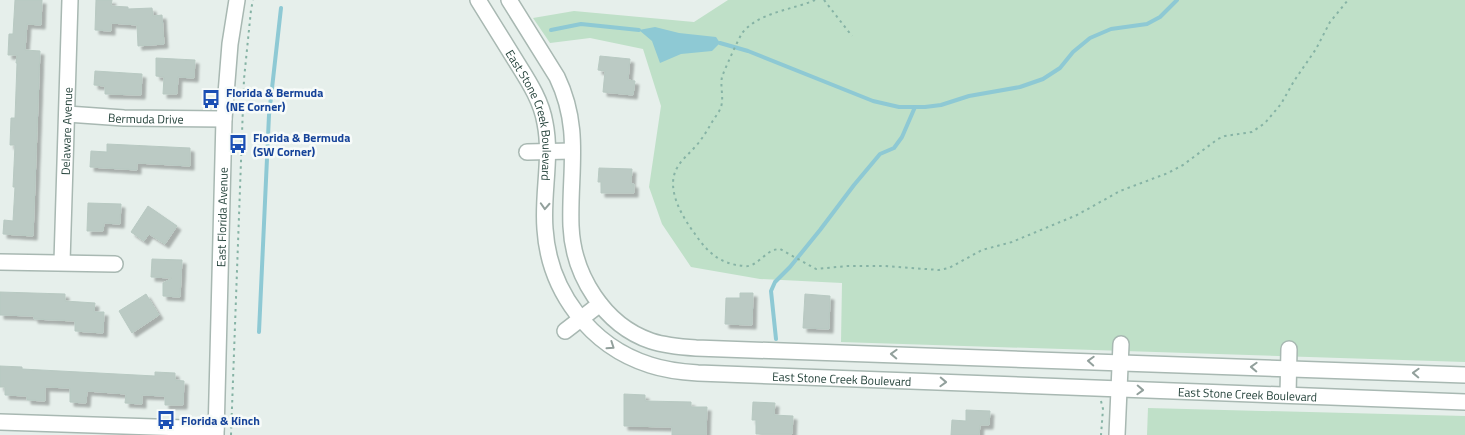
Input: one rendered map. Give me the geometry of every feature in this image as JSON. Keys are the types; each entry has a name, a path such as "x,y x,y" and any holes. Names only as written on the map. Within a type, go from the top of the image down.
{"street":[{"name":"Delaware Avenue","path":"62,262 70,0"},
{"name":"East Florida Avenue","path":"216,432 224,119 230,44 237,0"},
{"name":"East Stone Creek Boulevard","path":"478,0 534,92 545,121 548,151 544,227 546,246 561,291 581,319 609,346 631,358 675,371 1465,402"},
{"name":"East Stone Creek Boulevard","path":"509,0 556,77 569,108 572,130 571,226 573,244 585,280 609,315 644,338 661,344 696,348 1465,375"},
{"name":"Bermuda Drive","path":"67,114 124,118 224,119"},
{"path":"527,152 572,150"},
{"path":"0,262 115,264"},
{"path":"565,331 600,304"},
{"path":"1117,435 1121,344"},
{"path":"1288,395 1290,349"},
{"path":"754,375 755,350"},
{"path":"0,422 216,432"}],"path":[{"path":"231,435 244,78 253,0"},
{"path":"815,0 779,11 757,21 743,32 722,76 723,95 721,108 695,147 675,170 673,185 675,200 684,220 704,247 712,255 727,263 751,266 773,249 780,249 816,268 885,266 939,270 949,268 982,250 1012,242 1077,215 1120,191 1168,173 1183,165 1218,139 1252,132 1265,123 1281,104 1316,49 1330,22 1348,0"},
{"path":"824,0 852,36"},
{"path":"1100,400 1102,409 1101,435"}],"green space":[{"path":"728,0 1465,0 1465,362 841,342 842,283 760,279 691,267 662,224 649,187 661,106 643,49 590,38 550,43 533,18 574,11 694,22"},
{"path":"1148,408 1465,416 1465,435 1147,435"}],"water":[{"path":"655,27 679,33 716,37 720,43 712,51 681,54 660,63 652,41 639,30"}],"building":[{"path":"15,0 42,0 41,25 27,24 25,50 40,51 33,236 3,234 4,220 13,221 15,187 13,187 15,145 10,145 11,118 15,118 17,55 8,55 9,34 13,34"},
{"path":"96,0 112,0 111,6 128,7 128,9 152,8 153,16 162,15 164,44 138,46 137,25 111,23 111,31 95,30"},
{"path":"600,56 630,59 628,80 635,81 633,95 603,92 605,71 598,70"},
{"path":"156,58 195,60 194,78 178,77 177,94 163,94 164,77 156,76"},
{"path":"95,71 142,74 141,95 105,94 105,86 94,85"},
{"path":"107,144 190,148 190,166 137,163 137,170 90,167 91,151 107,152"},
{"path":"599,168 632,169 631,184 634,184 634,193 601,193 601,182 598,182"},
{"path":"88,203 121,204 120,224 104,223 103,231 87,231"},
{"path":"148,206 177,226 165,244 149,234 144,241 131,232"},
{"path":"152,259 182,260 180,297 163,296 163,283 172,278 151,277"},
{"path":"0,292 65,294 65,301 95,303 94,312 104,312 103,333 75,331 75,321 34,319 34,316 0,315"},
{"path":"740,293 753,293 752,325 725,324 726,298 740,298"},
{"path":"146,294 159,315 132,333 119,311"},
{"path":"805,294 830,296 829,329 803,328"},
{"path":"0,366 22,367 22,369 155,376 155,372 175,373 175,380 184,381 183,405 165,405 165,396 142,395 142,404 125,403 126,394 87,391 86,403 70,402 70,388 45,387 45,401 27,400 27,396 5,395 5,387 0,387"},
{"path":"624,394 645,395 645,401 691,402 691,407 707,407 706,435 672,435 672,427 624,426"},
{"path":"753,402 775,403 774,415 793,416 792,434 756,434 756,420 752,420"},
{"path":"966,410 990,411 989,425 980,425 979,435 951,435 952,420 966,421"}],"waterway":[{"path":"720,43 748,51 873,101 899,107 925,107 941,105 969,96 1020,87 1043,79 1060,68 1073,52 1090,38 1111,29 1147,24 1160,17 1177,0"},
{"path":"259,332 269,115 281,8"},
{"path":"551,30 581,24 639,30"},
{"path":"776,339 771,291 775,282 790,267 880,154 894,148 902,137 915,107"}],"place":[{"name":"Florida & Bermuda (NE Corner)","path":"211,99"},
{"name":"Florida & Bermuda (SW Corner)","path":"238,144"},
{"name":"Florida & Kinch","path":"166,420"}]}
